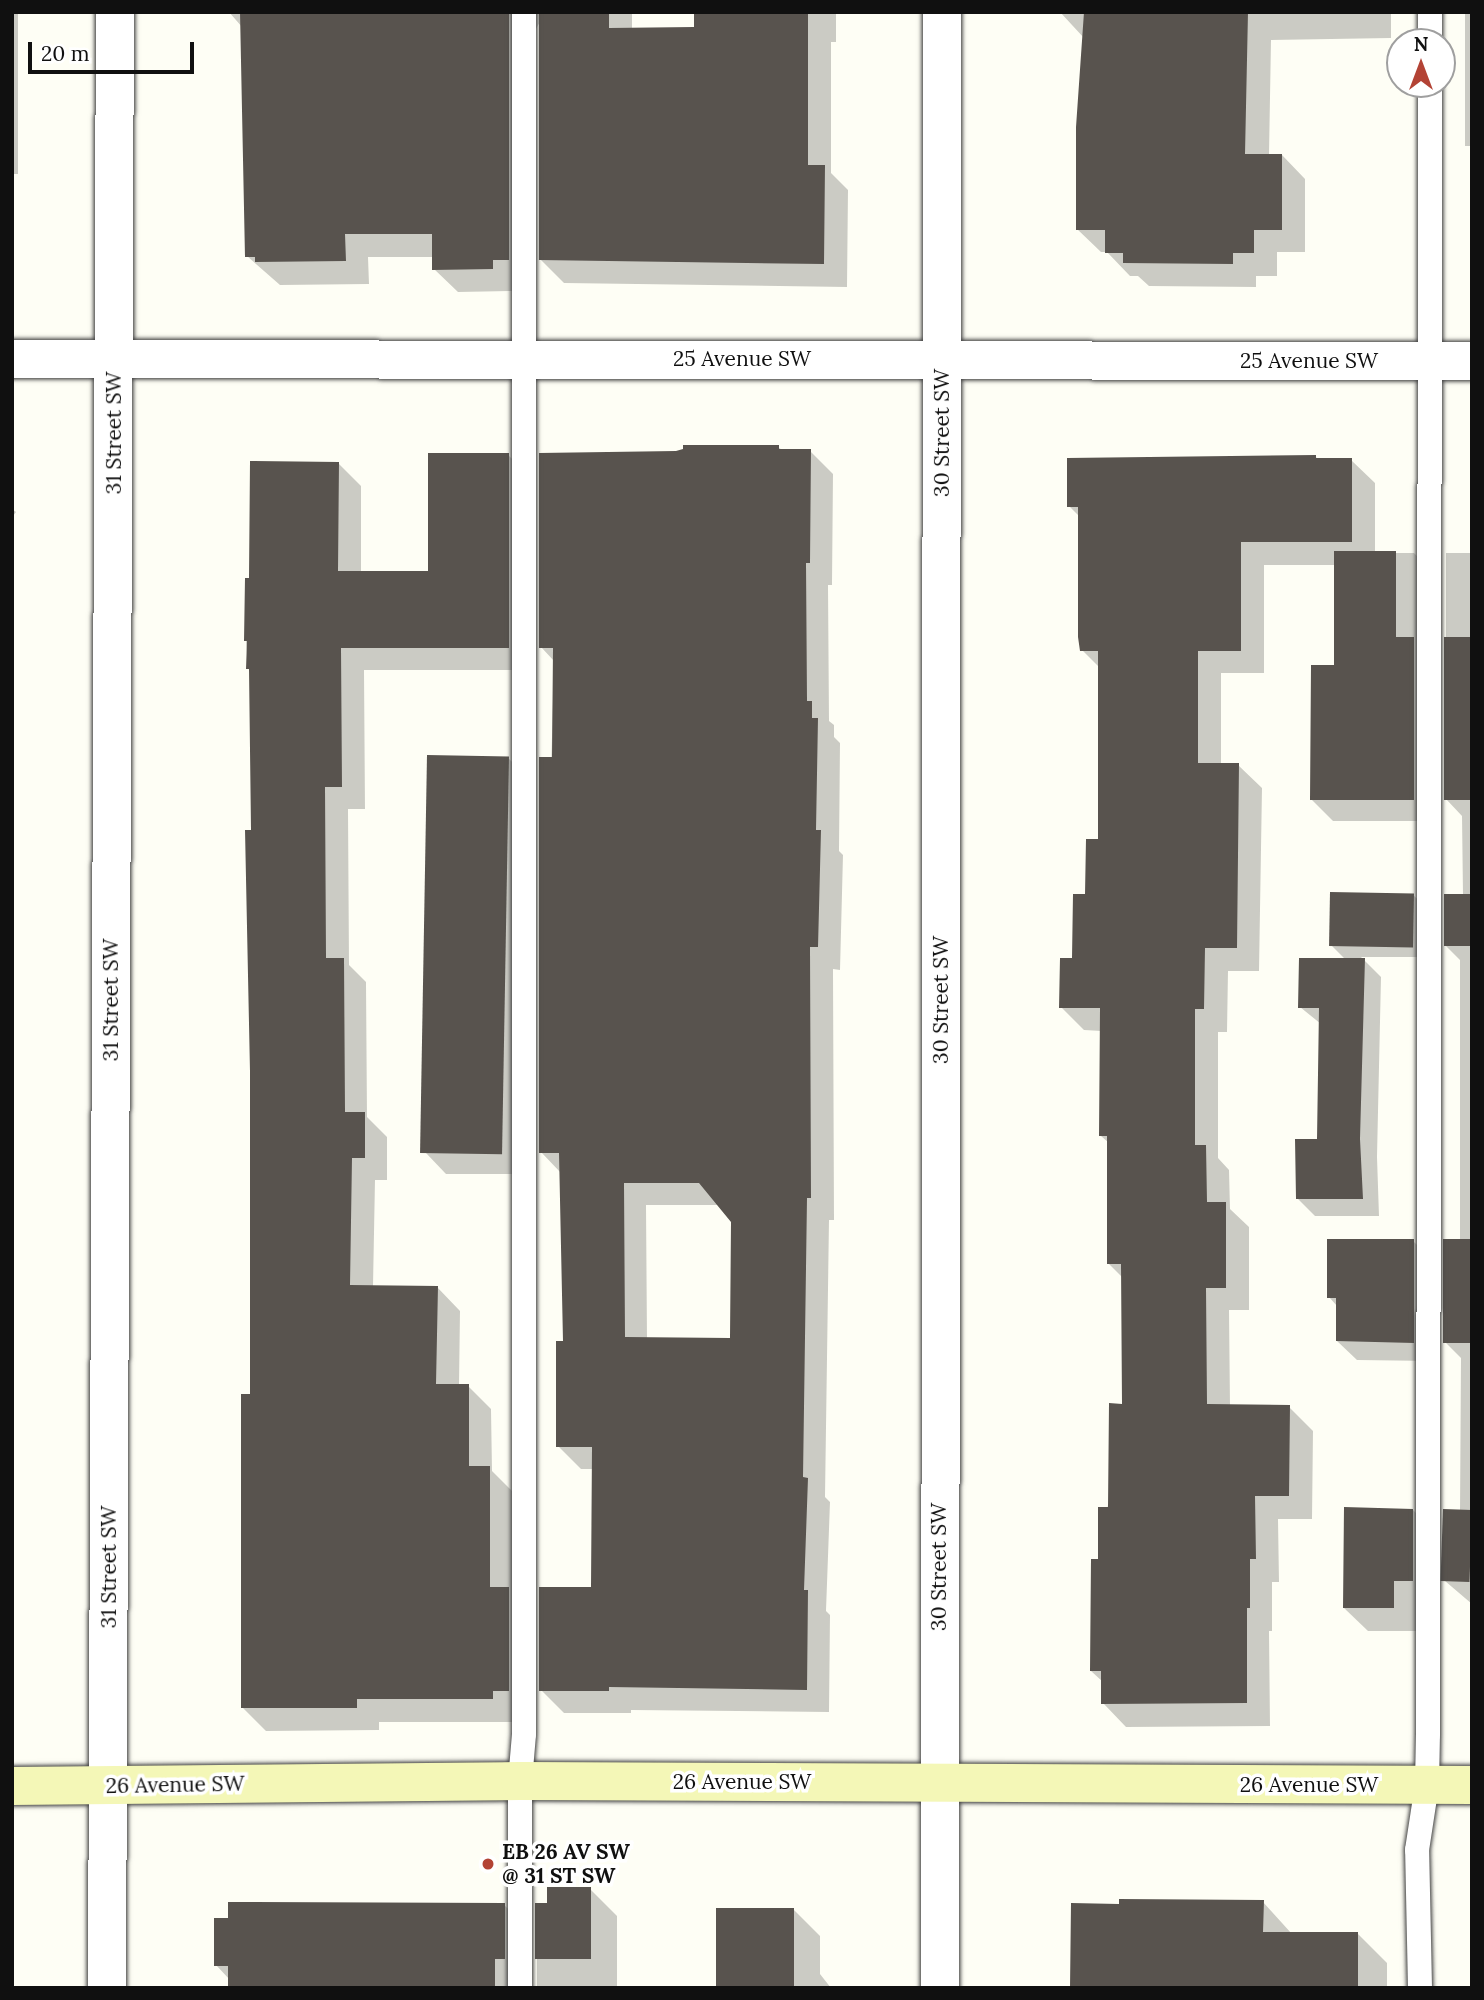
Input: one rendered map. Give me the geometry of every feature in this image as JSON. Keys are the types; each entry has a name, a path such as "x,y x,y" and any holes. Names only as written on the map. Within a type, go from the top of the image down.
{"street":[{"name":"31 Street SW","path":"107,1988 115,12"},
{"name":"30 Street SW","path":"940,1988 942,12"},
{"name":"25 Avenue SW","path":"12,359 1472,361"},
{"name":"26 Avenue SW","path":"12,1786 520,1781 1472,1785"}],"lane":[{"path":"520,1988 520,1781 524,1734 524,12"},
{"path":"1420,1988 1417,1850 1427,1785 1430,98"}],"building":[{"path":"240,12 509,12 509,260 493,260 493,269 432,270 432,234 345,234 346,261 255,262 255,257 245,257"},
{"path":"539,12 609,12 609,28 694,27 694,12 808,12 808,165 825,165 824,264 539,260"},
{"path":"1084,12 1248,12 1245,154 1282,154 1282,230 1254,230 1254,253 1233,253 1233,264 1123,263 1123,253 1105,253 1105,230 1076,230 1076,127"},
{"path":"683,445 779,445 779,449 811,449 810,563 806,563 807,701 812,701 812,718 818,718 816,830 821,830 818,947 810,947 811,1198 807,1198 803,1477 808,1478 804,1590 808,1590 807,1690 609,1687 609,1691 539,1691 539,1587 591,1587 592,1447 556,1447 556,1341 563,1341 559,1153 539,1153 539,757 552,757 553,648 539,648 539,453 683,449","holes":["624,1183 699,1183 731,1222 730,1338 625,1337"]},
{"path":"428,453 509,453 509,648 341,648 342,787 325,787 326,958 344,958 345,1112 365,1112 365,1158 352,1158 350,1285 438,1286 436,1384 469,1384 469,1466 490,1466 490,1587 509,1587 509,1691 493,1691 493,1699 357,1699 357,1708 241,1708 241,1394 250,1394 250,1072 245,830 251,830 249,669 246,669 247,641 244,641 245,578 249,578 250,461 339,462 338,571 428,571"},
{"path":"1316,455 1316,458 1352,458 1352,542 1241,542 1241,651 1198,651 1198,763 1239,763 1237,948 1205,948 1204,1009 1195,1009 1195,1145 1206,1145 1207,1202 1226,1202 1226,1288 1206,1288 1207,1404 1290,1405 1289,1496 1255,1496 1256,1559 1250,1559 1250,1608 1247,1608 1247,1703 1101,1704 1101,1671 1090,1671 1091,1559 1098,1559 1098,1507 1108,1507 1109,1403 1122,1404 1121,1264 1107,1264 1107,1136 1099,1136 1100,1008 1059,1008 1060,958 1072,958 1073,894 1085,894 1086,839 1098,839 1098,651 1080,651 1078,507 1067,507 1067,458"},
{"path":"1334,551 1396,551 1396,637 1414,637 1414,800 1310,800 1311,665 1334,665"},
{"path":"1444,637 1472,637 1472,800 1444,800"},
{"path":"427,755 509,756 502,1154 420,1153"},
{"path":"1330,892 1414,893 1413,947 1329,946"},
{"path":"1444,894 1472,894 1472,946 1444,946"},
{"path":"1299,958 1365,958 1360,1139 1363,1199 1296,1199 1295,1139 1317,1139 1319,1008 1298,1008"},
{"path":"1327,1239 1414,1239 1414,1343 1336,1341 1336,1298 1327,1298"},
{"path":"1443,1239 1472,1239 1472,1343 1443,1343"},
{"path":"1344,1507 1413,1509 1413,1581 1394,1581 1394,1608 1343,1608"},
{"path":"1443,1509 1472,1510 1469,1582 1440,1581"},
{"path":"547,1887 591,1887 591,1959 535,1959 535,1903 547,1903"},
{"path":"1119,1899 1264,1900 1263,1932 1358,1932 1358,1988 1070,1988 1071,1903 1119,1904"},
{"path":"228,1902 505,1903 505,1959 495,1959 495,1988 228,1988 228,1966 214,1966 214,1918 228,1918"},
{"path":"716,1908 794,1908 794,1988 716,1988"}],"place":[{"name":"EB 26 AV SW @ 31 ST SW","path":"488,1864"}]}
